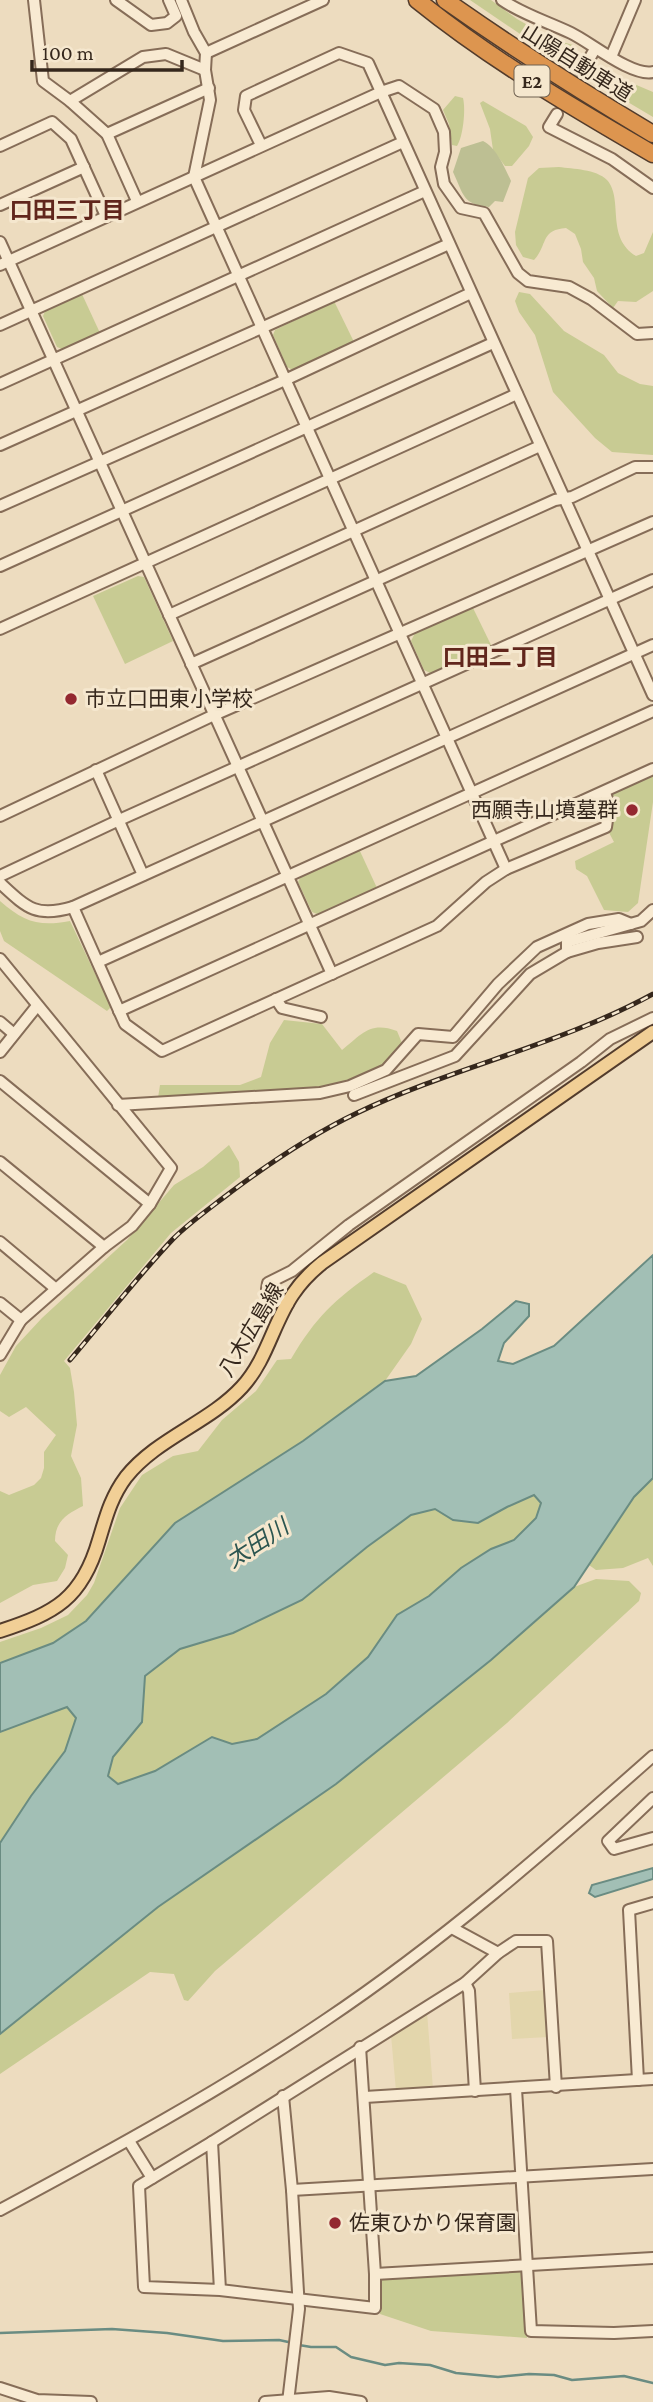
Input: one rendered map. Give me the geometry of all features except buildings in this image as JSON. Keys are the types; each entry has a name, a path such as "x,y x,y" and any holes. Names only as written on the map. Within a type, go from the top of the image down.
{"highway":[{"name":"山陽自動車道","path":"417,0 509,66 575,109 653,154"},
{"name":"山陽自動車道","path":"446,0 508,45 653,134"}],"main road":[{"name":"八木広島線","path":"0,1631 48,1613 67,1600 80,1586 90,1566 116,1491 128,1475 153,1452 220,1409 246,1383 288,1304 307,1276 653,1032"}],"street":[{"path":"34,0 43,81 71,101 107,134 137,201"},
{"path":"116,0 151,25 167,23 176,16 169,0"},
{"path":"206,53 323,0"},
{"path":"502,0 574,35 611,57 648,73 653,72"},
{"path":"611,57 635,0"},
{"path":"187,2 194,32 206,53 205,70 210,100 194,177 506,869"},
{"path":"588,61 595,49"},
{"path":"261,145 244,110 246,96 339,53 368,62 653,695"},
{"path":"71,101 143,57 166,54 187,60 205,70"},
{"path":"4,263 261,145 399,86 435,109 444,132 445,152 441,167 444,184 461,208 484,213 518,273 528,281 569,287 591,299 637,334 653,334"},
{"path":"107,134 209,88"},
{"path":"557,114 549,127 612,159 653,188"},
{"path":"0,146 52,122 71,139 106,216"},
{"path":"0,325 403,142"},
{"path":"0,205 84,167"},
{"path":"0,384 425,191"},
{"path":"0,242 4,263 31,311 332,974"},
{"path":"0,445 449,244"},
{"path":"0,506 285,380 471,293"},
{"path":"0,566 493,343"},
{"path":"1,627 517,394"},
{"path":"169,615 540,446"},
{"path":"191,664 555,500 572,497 635,467 653,467"},
{"path":"0,816 214,715 653,522"},
{"path":"0,876 653,580"},
{"path":"0,883 24,906 38,912 55,912 73,907 653,645"},
{"path":"98,962 653,711"},
{"path":"119,1011 653,769"},
{"path":"96,770 143,875"},
{"path":"73,907 125,1024 162,1051 437,926 486,882 506,869 606,827 609,806 604,792"},
{"path":"567,952 567,942 641,921 653,910"},
{"path":"118,1105 320,1093 350,1086 386,1070 418,1034 453,1037 498,984 537,947 588,924 619,919 631,924"},
{"path":"354,1096 455,1056 530,974 567,952 598,943 637,937"},
{"path":"0,959 171,1168 150,1204 132,1226 21,1320 0,1356"},
{"path":"276,999 282,1008 321,1017"},
{"path":"0,1052 37,1006"},
{"path":"288,1304 271,1294 267,1289 268,1283 292,1271 349,1225 610,1039 653,1018"},
{"path":"0,1022 14,1034"},
{"path":"0,1081 150,1204"},
{"path":"0,1162 104,1247"},
{"path":"0,1242 56,1289"},
{"path":"0,1303 21,1320"},
{"path":"0,2210 203,2098 326,2020 452,1928 529,1867 653,1756"},
{"path":"653,1798 608,1841 614,1849 653,1838"},
{"path":"638,2080 628,1910 653,1903"},
{"path":"452,1928 498,1953"},
{"path":"360,2047 365,2097 375,2308 298,2303 220,2290 144,2287 139,2186 212,2142 360,2047 465,1983 498,1953 516,1941 547,1941 555,2087"},
{"path":"465,1983 469,1992 475,2091"},
{"path":"365,2097 653,2079"},
{"path":"516,2089 531,2331 653,2331"},
{"path":"283,2096 292,2190 298,2303 288,2402"},
{"path":"129,2141 152,2178"},
{"path":"212,2142 220,2290"},
{"path":"292,2190 653,2169"},
{"path":"375,2274 653,2258"},
{"path":"0,2388 37,2400 91,2402"},
{"path":"265,2402 329,2397 361,2402"}],"shaded area":[{"path":"545,1990 548,2037 512,2039 509,1993"},
{"path":"427,2012 433,2089 396,2091 391,2035"}],"green space":[{"path":"470,0 491,0 552,39 573,45 582,62 653,92 653,117 567,66"},
{"path":"455,96 463,98 464,109 457,146 452,145 449,124 443,110"},
{"path":"483,101 526,126 533,137 512,166 505,166 493,150 490,129 480,103"},
{"path":"483,141 496,153 511,181 503,202 495,201 489,207 469,201 453,172 461,148"},
{"path":"559,167 591,172 607,180 612,188 621,239 636,256 644,253 653,232 653,291 636,302 618,301 613,308 597,291 594,278 583,262 575,234 566,228 548,235 534,260 523,257 516,245 515,232 528,178 539,168"},
{"path":"81,292 100,333 62,349 57,347 43,316 46,309"},
{"path":"519,292 530,294 564,331 604,355 618,373 640,384 653,386 653,455 612,452 595,438 553,392 535,335 519,312 515,301"},
{"path":"334,301 354,342 293,370 287,367 273,335 275,330"},
{"path":"138,576 144,577 173,641 125,664 93,596"},
{"path":"473,608 492,647 432,674 424,670 411,641 415,633"},
{"path":"653,769 653,802 638,903 628,912 604,910 587,876 576,869 575,861 614,842 606,827 605,792"},
{"path":"359,849 377,888 317,914 312,912 298,882 301,876"},
{"path":"0,901 32,921 70,921 111,1007 107,1011 4,941 0,931"},
{"path":"284,1020 322,1024 342,1050 373,1028 397,1031 402,1043 380,1067 332,1084 273,1093 158,1098 160,1085 240,1085 261,1077 270,1043"},
{"path":"229,1145 239,1162 240,1177 171,1233 64,1361 70,1368 74,1392 77,1425 71,1456 81,1478 83,1506 67,1515 57,1528 55,1541 68,1555 65,1568 57,1581 33,1585 0,1603 0,1491 9,1495 34,1485 41,1478 44,1452 56,1435 26,1407 9,1417 0,1411 0,1375 16,1346 42,1318 127,1240 174,1185 203,1167"},
{"path":"374,1272 406,1285 422,1319 411,1344 385,1381 135,1566 86,1621 53,1643 0,1663 0,1642 41,1628 68,1615 87,1595 94,1583 120,1508 142,1475 173,1456 198,1451 222,1420 256,1391 277,1360 291,1359 327,1310"},
{"path":"653,1478 653,1566 648,1558 623,1568 596,1570 589,1565 634,1497"},
{"path":"534,1495 541,1502 536,1518 514,1540 491,1549 461,1568 429,1596 397,1615 368,1657 326,1694 257,1739 232,1744 212,1737 155,1771 118,1784 108,1776 113,1757 142,1722 145,1676 180,1649 233,1633 411,1515 435,1509 453,1520 507,1507"},
{"path":"596,1579 629,1581 641,1593 639,1601 507,1723 215,1971 188,2001 184,2000 174,1974 150,1972 0,2074 0,2034 158,1907 336,1784 491,1660 574,1587"},
{"path":"67,1707 76,1718 65,1751 0,1843 0,1732"},
{"path":"518,2270 521,2273 527,2338 431,2331 380,2314 379,2282 383,2279"}],"water":[{"name":"太田川","path":"653,1255 653,1478 634,1497 574,1587 491,1660 336,1784 158,1907 0,2034 0,1843 65,1751 76,1718 67,1707 0,1732 0,1663 53,1643 86,1621 175,1523 303,1441 385,1381 416,1376 516,1301 529,1304 529,1316 504,1343 498,1361 513,1364 554,1346","holes":["534,1495 541,1503 536,1518 514,1540 491,1549 461,1568 429,1596 397,1615 368,1657 326,1694 257,1739 232,1744 212,1737 155,1771 118,1784 108,1776 113,1757 142,1722 145,1676 180,1649 233,1633 302,1600 411,1515 435,1509 453,1520 478,1523"]},
{"path":"653,1868 653,1879 595,1897 589,1893 592,1885"}],"waterway":[{"path":"0,2333 112,2329 223,2341 279,2340 293,2343"},
{"path":"299,2345 336,2347 351,2357 385,2365 430,2365 456,2373 498,2377 554,2375 572,2380 624,2376 653,2383"}],"tunnel":[{"path":"562,105 588,61"}],"railway":[{"path":"70,1360 146,1268 179,1233 288,1152 339,1122 393,1097 581,1028 653,994"}],"place":[{"name":"市立口田東小学校","path":"71,699"},
{"name":"西願寺山墳墓群","path":"632,810"},
{"name":"佐東ひかり保育園","path":"335,2223"}],"district":[{"name":"口田三丁目","path":"67,210"},
{"name":"口田二丁目","path":"500,657"}]}
